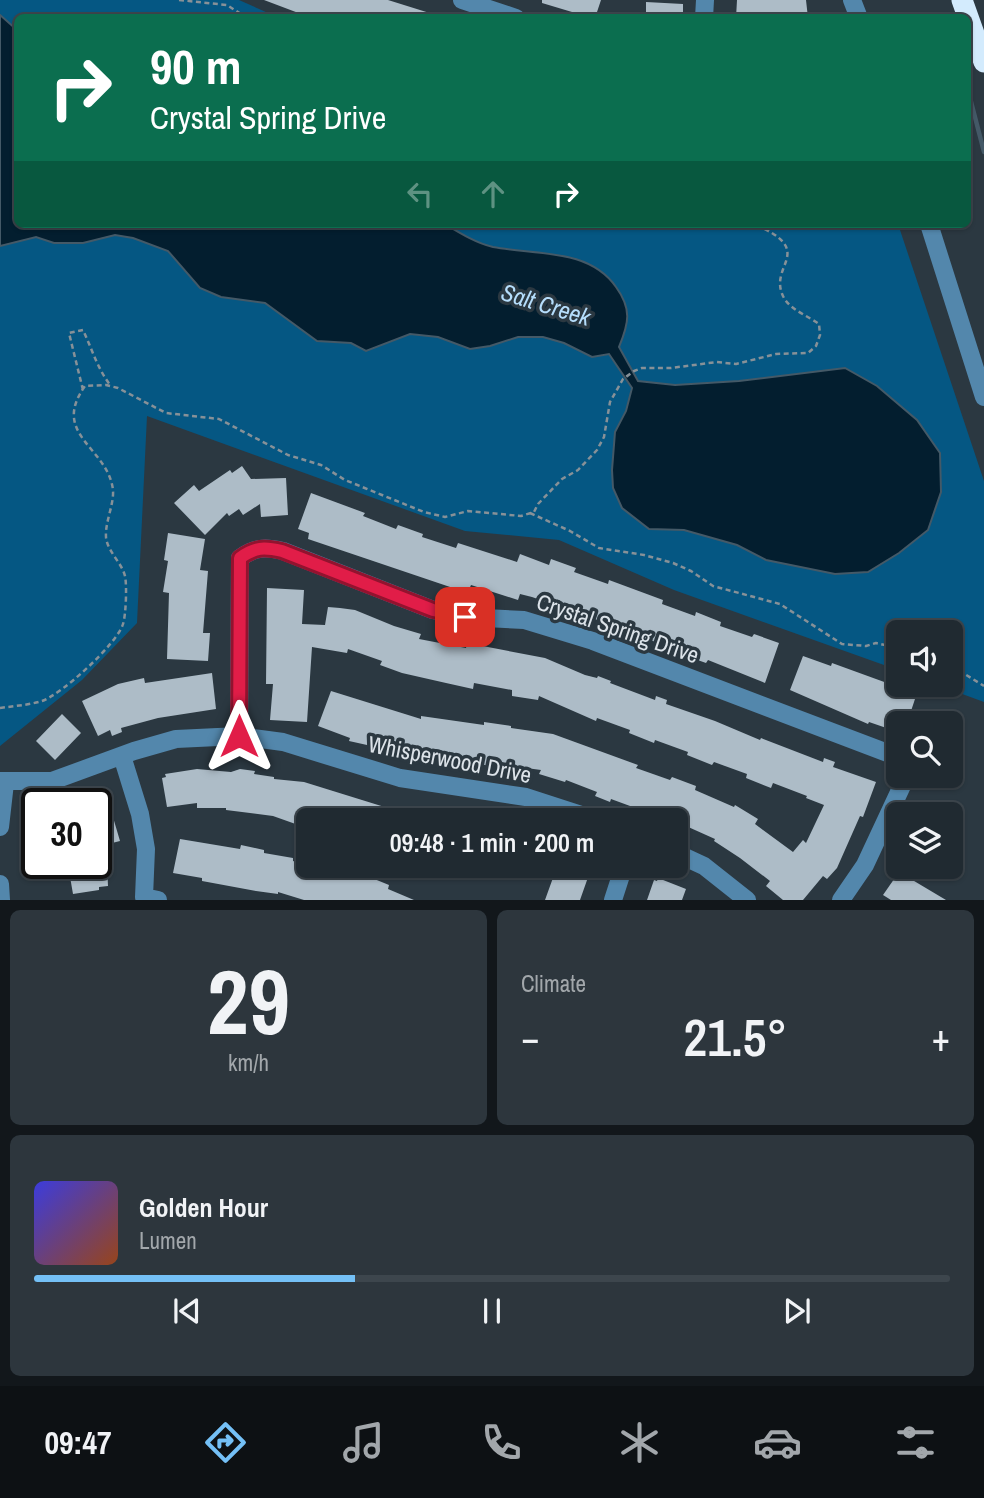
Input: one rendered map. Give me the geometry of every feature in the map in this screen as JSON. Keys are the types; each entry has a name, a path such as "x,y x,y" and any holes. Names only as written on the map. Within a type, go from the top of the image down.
{"highway":[{"path":"971,25 984,62"}],"street":[{"path":"462,0 504,14"},
{"path":"930,228 984,397"},
{"name":"Crystal Spring Drive","path":"239,736 240,558 250,550 264,547 433,610 465,617 524,620 593,641 886,752"},
{"name":"Whisperwood Drive","path":"2,782 52,781 134,751 176,739 239,736 283,742 400,778 526,797 560,808"},
{"path":"122,757 141,814 144,837 144,897 158,900"},
{"path":"0,827 2,782"},
{"path":"841,900 865,865 900,788"},
{"path":"688,859 704,866 747,900"},
{"path":"613,900 620,878"},
{"path":"0,884 1,900"}],"path":[{"path":"178,0 227,5 241,14"},
{"path":"0,708 43,700 65,688 105,650 123,625 125,576 106,538 113,489 104,467 75,426 76,399 86,386 111,386 166,413 219,419 288,455 321,465 345,480 425,512 445,517 468,511 521,516 534,512 538,504 562,479 578,470 597,450 604,437 610,402 623,379 634,372 642,368 671,368 717,362 736,364 776,354 808,353 816,346 820,335 819,324 785,300 780,288 788,256 786,245 778,234 764,228"},
{"path":"83,390 69,333 83,330 102,374 111,386"},
{"path":"530,513 599,548 673,563 713,586 780,604 842,644 886,645"},
{"path":"963,673 984,686"}],"shaded area":[{"path":"0,0 239,0 270,14 14,14 14,228 899,228 984,481 984,702 963,694 963,620 886,620 886,666 674,590 559,540 465,531 147,416 137,623 82,680 0,746"}],"water":[{"name":"Salt Creek","path":"0,15 14,27 14,228 452,228 493,247 576,259 605,274 625,302 625,331 619,347 638,381 675,385 739,381 845,368 877,386 917,420 940,453 941,492 928,530 899,553 868,572 835,574 766,560 737,545 684,530 649,529 622,508 613,488 615,432 626,411 632,388 609,354 592,357 564,343 543,337 518,337 470,349 438,337 410,334 366,351 351,343 317,341 265,303 221,297 200,288 168,251 133,238 115,235 83,243 54,243 36,237 0,246"}],"building":[{"path":"264,0 388,0 433,14 311,12 301,14"},
{"path":"542,0 601,0 596,14 579,14 542,3"},
{"path":"737,0 806,0 808,14 736,14"},
{"path":"646,2 683,4 683,14 646,14"},
{"path":"242,466 251,479 286,478 288,515 261,517 260,504 243,515 239,509 229,516 227,513 205,535 174,503 194,485 199,491 230,470 232,473"},
{"path":"311,493 365,513 363,516 396,529 398,525 423,534 422,537 456,548 458,543 517,562 520,554 549,565 551,559 576,568 574,572 608,584 609,580 663,600 662,604 695,616 696,612 721,622 720,626 779,643 765,683 708,660 706,663 692,658 694,654 605,626 606,623 532,597 520,594 518,600 471,585 468,592 456,589 308,539 309,533 298,529"},
{"path":"168,533 205,539 200,570 208,571 203,633 210,633 208,661 167,659 169,593 163,592 168,561 164,560"},
{"path":"267,588 304,590 302,624 325,625 328,607 355,610 421,634 419,639 466,648 467,643 545,658 655,700 656,696 667,700 666,704 760,740 761,738 823,762 824,758 835,762 833,767 876,782 863,817 860,816 837,868 827,879 823,876 803,900 783,900 766,886 770,881 714,841 715,839 688,827 688,808 636,808 611,799 610,802 595,796 597,792 566,780 565,782 539,774 541,770 492,766 477,764 478,761 431,756 430,762 419,761 419,757 376,745 349,741 350,738 318,726 331,691 421,719 421,716 484,725 484,722 553,734 638,765 636,768 696,786 695,790 734,807 735,805 758,819 755,824 793,852 803,840 806,843 824,805 806,798 807,796 773,783 771,788 746,778 747,774 714,762 712,765 687,755 688,752 655,740 654,743 629,733 630,730 597,718 596,721 539,696 538,700 512,696 512,690 474,683 473,689 402,673 380,665 382,661 348,649 347,653 312,647 307,722 270,720 273,684 266,684"},
{"path":"803,656 831,666 832,663 886,683 886,697 915,699 911,711 886,711 886,728 869,722 868,724 790,690"},
{"path":"212,673 216,709 158,718 121,728 122,732 112,736 110,730 98,736 82,701 118,684 144,678 145,683"},
{"path":"62,714 81,733 55,760 36,741"},
{"path":"197,769 255,771 254,774 304,782 388,808 296,808 296,824 273,816 226,808 197,808 197,803 167,807 162,778 166,777 165,774"},
{"path":"112,814 120,841 112,843"},
{"path":"180,839 240,849 241,845 264,850 264,853 293,858 296,862 296,878 372,878 389,885 388,889 414,900 304,900 278,892 256,891 173,873"},
{"path":"553,878 588,878 580,900 545,900"},
{"path":"658,878 686,889 682,900 647,900 654,880 657,881"},
{"path":"70,879 108,879 108,886 99,887 99,890 73,894"},
{"path":"894,879 911,879 946,900 891,900 883,895"}],"waterway":[{"path":"971,102 984,152"}],"route":[{"path":"239,736 240,558 250,550 264,547 282,551 433,610 465,617"}]}
